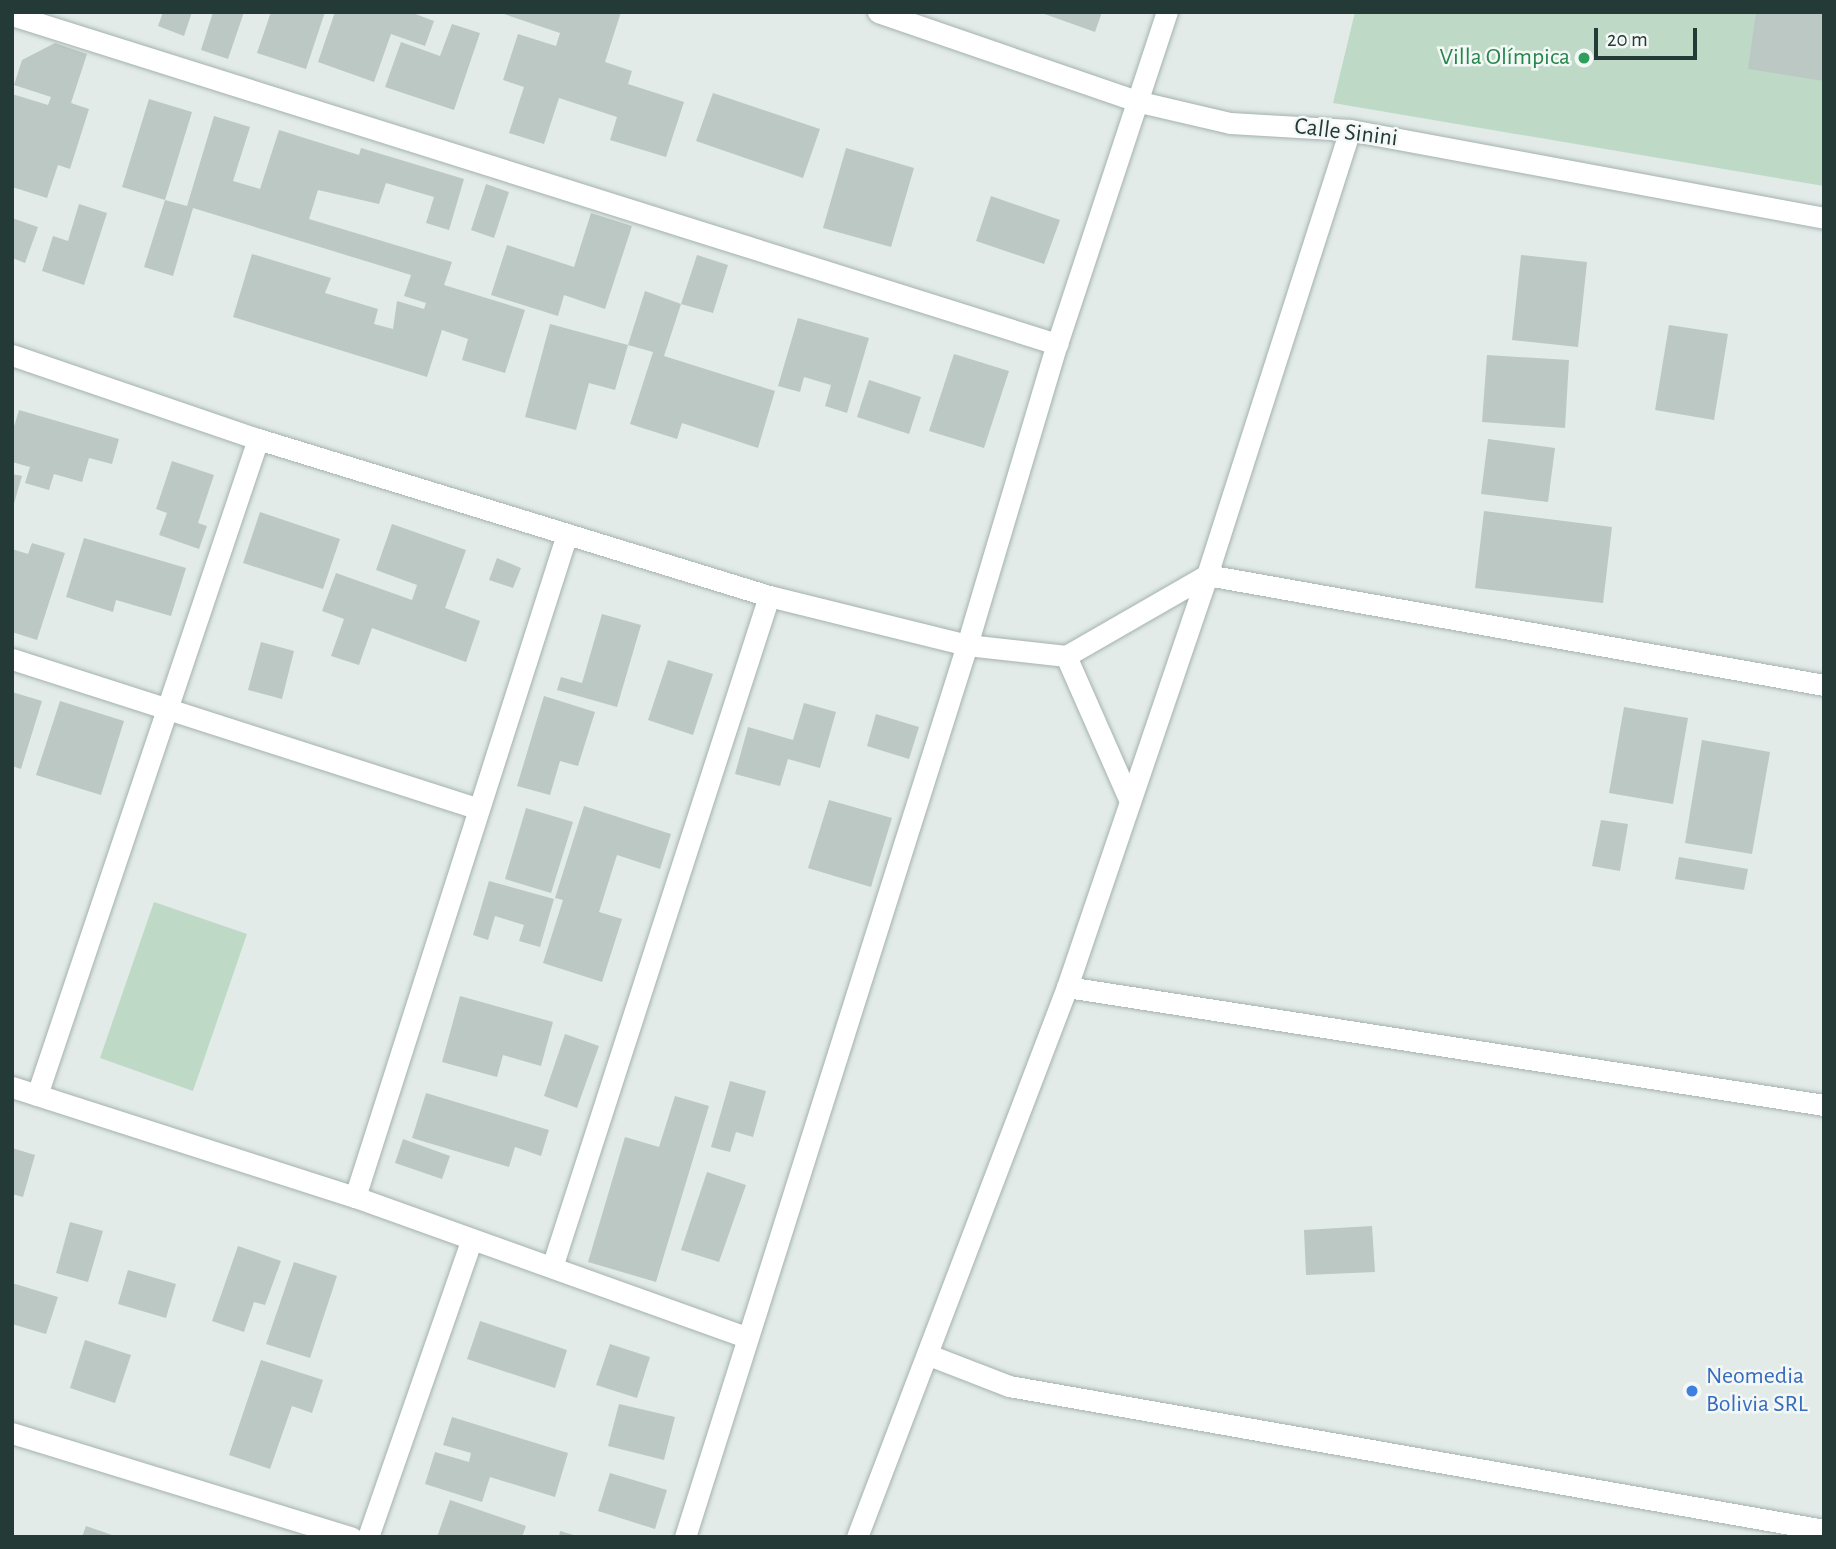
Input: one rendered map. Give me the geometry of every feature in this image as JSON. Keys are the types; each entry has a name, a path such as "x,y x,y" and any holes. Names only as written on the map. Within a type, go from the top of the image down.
{"street":[{"path":"685,1537 967,645 1057,344 1140,102 1167,12"},
{"name":"Calle Sinini","path":"891,14 1140,102 1230,122 1350,130 1824,218"},
{"path":"12,15 1057,344"},
{"path":"857,1537 1068,987 1207,575 1350,130"},
{"path":"12,355 258,439 769,596 967,645 1066,656 1207,575 1824,685"},
{"path":"37,1095 258,439"},
{"path":"355,1197 567,534"},
{"path":"552,1267 769,596"},
{"path":"1066,656 1130,801"},
{"path":"12,659 479,809"},
{"path":"1068,987 1824,1105"},
{"path":"12,1087 355,1197 471,1242 552,1267 747,1337"},
{"path":"368,1537 471,1242"},
{"path":"929,1355 1009,1386 1824,1530"},
{"path":"12,1433 351,1537"}],"green space":[{"name":"Villa Olímpica","path":"1355,12 1824,12 1824,186 1333,103"},
{"path":"154,902 247,934 193,1091 100,1058"}],"building":[{"path":"163,12 192,12 184,36 158,26"},
{"path":"213,12 244,12 228,59 201,50"},
{"path":"271,12 325,12 306,69 257,53"},
{"path":"335,12 410,12 434,21 425,46 391,34 374,82 318,62"},
{"path":"498,12 621,12 605,62 632,71 628,84 684,102 666,157 610,140 617,117 559,98 544,144 509,133 524,87 503,80 518,34 556,46 560,33"},
{"path":"1039,12 1102,12 1095,32"},
{"path":"1756,12 1824,12 1824,81 1748,69"},
{"path":"452,24 480,33 454,110 385,87 401,42 440,56"},
{"path":"55,43 87,54 71,103 89,109 70,169 58,165 47,198 12,187 12,94 48,105 51,97 14,85 22,60"},
{"path":"713,93 820,129 803,178 696,141"},
{"path":"149,99 192,112 165,200 122,187"},
{"path":"214,116 250,127 233,181 260,189 279,130 359,155 361,148 464,179 449,230 426,223 434,197 386,183 379,204 318,190 309,219 452,262 444,285 525,310 505,373 462,360 468,339 442,330 427,377 233,317 252,254 331,278 325,293 378,309 374,324 393,329 397,301 424,309 426,303 404,296 411,275 193,208 173,276 144,267 165,200 187,206"},
{"path":"846,148 914,168 891,247 823,228"},
{"path":"486,184 509,192 494,238 471,230"},
{"path":"991,196 1060,220 1044,264 976,241"},
{"path":"79,204 107,213 84,285 42,271 53,236 68,241"},
{"path":"591,213 632,226 605,309 564,295 558,316 491,295 507,245 574,267"},
{"path":"12,218 38,227 25,263 12,258"},
{"path":"697,255 728,265 713,313 681,304"},
{"path":"1521,255 1587,262 1578,347 1512,340"},
{"path":"645,291 681,304 664,356 775,391 758,448 682,423 677,439 630,424 653,352 628,345"},
{"path":"798,318 869,338 847,413 825,406 831,385 804,377 800,392 778,386"},
{"path":"550,324 628,345 615,390 589,383 576,430 525,417"},
{"path":"1669,325 1728,334 1714,420 1655,410"},
{"path":"954,354 1009,371 984,448 929,431"},
{"path":"1487,355 1569,360 1565,428 1482,422"},
{"path":"869,380 921,397 909,434 857,417"},
{"path":"19,410 119,439 112,464 89,458 82,482 54,474 49,490 25,483 30,467 12,462 12,433"},
{"path":"1488,439 1555,448 1548,502 1481,494"},
{"path":"172,461 214,475 198,523 207,526 199,549 159,535 167,513 156,509"},
{"path":"12,474 22,476 13,507 12,507"},
{"path":"1484,511 1612,527 1603,603 1475,588"},
{"path":"260,512 340,539 323,589 243,563"},
{"path":"392,524 466,550 445,608 480,621 466,662 372,628 359,665 331,656 344,619 322,611 336,573 412,600 417,585 376,570"},
{"path":"84,538 186,568 171,616 116,600 113,612 66,597"},
{"path":"32,543 65,553 37,640 12,632 12,549 28,554"},
{"path":"497,558 521,568 513,588 489,580"},
{"path":"602,614 641,625 617,707 557,690 561,677 582,683"},
{"path":"261,642 294,651 282,699 248,690"},
{"path":"668,660 713,674 693,735 648,720"},
{"path":"12,692 42,701 21,769 12,766"},
{"path":"544,696 595,712 578,766 560,761 550,795 517,786"},
{"path":"60,701 124,721 101,795 36,775"},
{"path":"804,703 836,712 820,768 788,759 780,786 735,774 748,727 793,740"},
{"path":"1624,707 1688,718 1673,804 1609,793"},
{"path":"876,714 919,727 909,759 867,746"},
{"path":"1702,740 1770,752 1752,854 1685,843"},
{"path":"829,800 892,818 871,887 808,868"},
{"path":"584,806 671,834 660,869 617,855 599,912 622,919 602,982 543,963 563,900 555,898"},
{"path":"526,808 573,822 551,893 505,879"},
{"path":"1601,820 1628,824 1620,871 1592,866"},
{"path":"1679,857 1748,869 1744,890 1675,879"},
{"path":"489,881 554,899 540,947 519,941 524,925 495,916 488,940 473,935"},
{"path":"460,996 553,1022 541,1066 503,1055 497,1077 442,1062"},
{"path":"565,1034 599,1046 577,1108 544,1096"},
{"path":"730,1081 766,1091 753,1137 736,1132 730,1152 711,1147"},
{"path":"426,1093 549,1130 541,1156 515,1147 509,1167 412,1138"},
{"path":"675,1096 709,1106 656,1282 588,1262 625,1137 659,1147"},
{"path":"403,1139 450,1156 442,1179 395,1163"},
{"path":"12,1148 35,1155 23,1197 12,1194"},
{"path":"707,1172 746,1185 719,1262 681,1250"},
{"path":"70,1222 103,1231 88,1282 56,1273"},
{"path":"1372,1226 1375,1272 1306,1275 1304,1230"},
{"path":"238,1246 281,1261 265,1305 254,1302 244,1332 212,1321"},
{"path":"294,1262 337,1276 310,1358 266,1344"},
{"path":"128,1270 176,1284 166,1318 118,1304"},
{"path":"12,1283 58,1297 46,1334 12,1324"},
{"path":"480,1321 567,1350 555,1388 467,1359"},
{"path":"85,1340 131,1355 115,1403 70,1388"},
{"path":"610,1344 650,1357 637,1398 596,1385"},
{"path":"261,1360 323,1380 312,1413 292,1406 270,1469 229,1455"},
{"path":"619,1404 675,1417 664,1460 608,1446"},
{"path":"452,1417 568,1453 555,1497 490,1477 482,1502 425,1484 435,1452 469,1462 471,1453 443,1445"},
{"path":"610,1473 667,1490 655,1529 598,1511"},
{"path":"450,1500 526,1526 522,1537 437,1537"},
{"path":"86,1526 115,1536 115,1537 82,1537"},
{"path":"560,1531 577,1536 577,1537 559,1537"}],"place":[{"name":"Villa Olímpica","path":"1584,58"},
{"name":"Neomedia Bolivia SRL","path":"1692,1391"}]}
